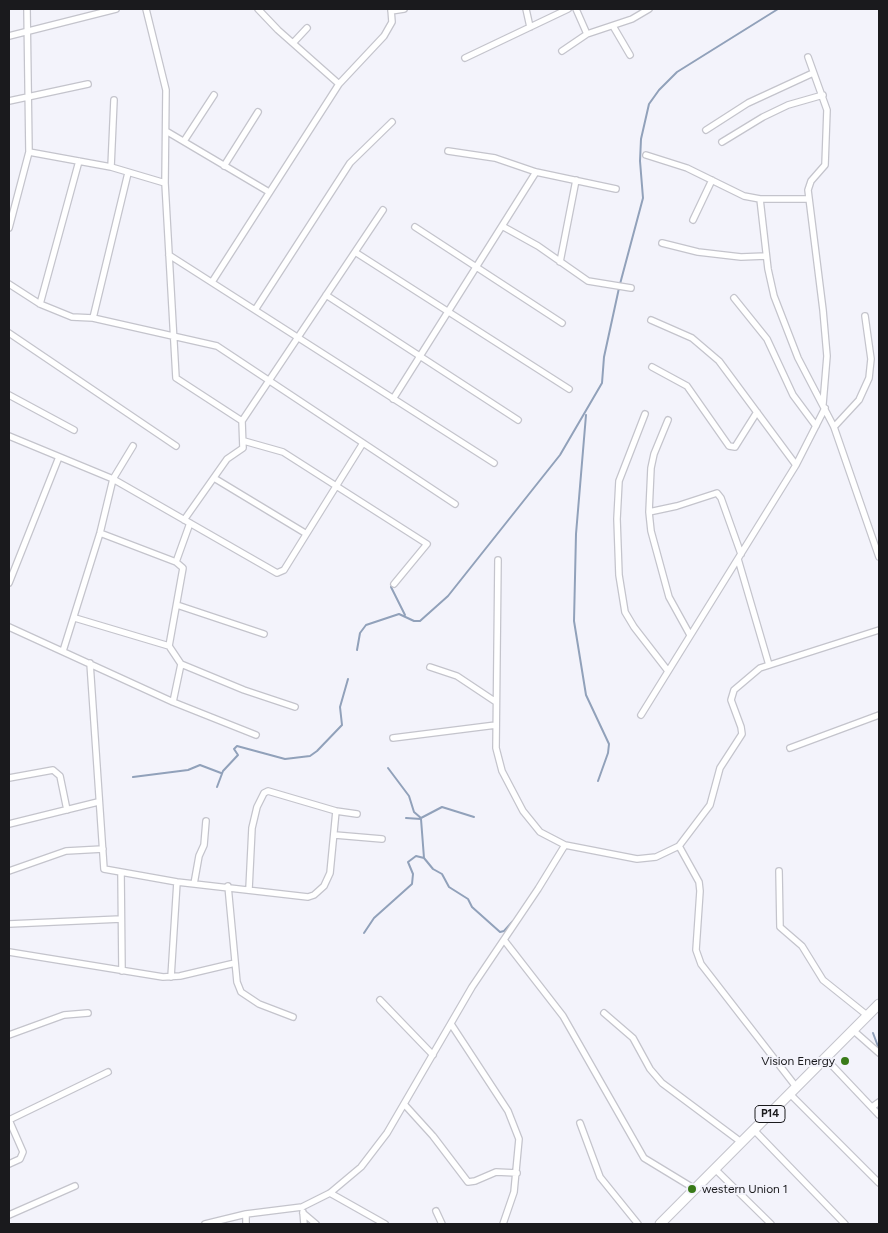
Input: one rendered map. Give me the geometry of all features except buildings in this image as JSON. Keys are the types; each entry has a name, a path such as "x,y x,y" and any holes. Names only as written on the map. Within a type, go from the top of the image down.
{"main road":[{"name":"P14","path":"660,1224 826,1060 879,1004"}],"street":[{"path":"9,224 29,152 29,31 27,9"},
{"path":"9,36 116,9"},
{"path":"147,9 165,80 165,183 176,378 242,421"},
{"path":"258,9 339,84"},
{"path":"212,282 339,84 384,36 392,22 391,10 404,9"},
{"path":"526,9 530,27"},
{"path":"465,58 568,9"},
{"path":"576,9 587,34"},
{"path":"562,51 587,34 632,19 649,9"},
{"path":"613,26 630,55"},
{"path":"293,43 307,28"},
{"path":"641,715 796,465 824,406 827,356 824,310 808,185 821,170 826,158 827,110 808,57"},
{"path":"706,130 748,103 813,74"},
{"path":"9,102 88,84"},
{"path":"184,141 214,94"},
{"path":"722,142 788,104 823,95"},
{"path":"111,167 114,100"},
{"path":"224,166 258,112"},
{"path":"255,310 350,163 392,122"},
{"path":"166,131 269,192"},
{"path":"448,151 495,158 536,172 616,189"},
{"path":"29,152 111,167 128,174 165,183"},
{"path":"646,155 687,168 744,196 760,199 809,199"},
{"path":"40,304 79,161"},
{"path":"393,399 536,172"},
{"path":"93,318 128,174"},
{"path":"560,262 576,180"},
{"path":"692,220 712,180"},
{"path":"760,199 770,283 798,358 834,427 879,557"},
{"path":"176,562 187,521 230,456 243,448 242,421 383,210"},
{"path":"502,226 538,246 588,281 630,288"},
{"path":"415,228 562,323"},
{"path":"662,243 698,252 742,257 766,256"},
{"path":"355,252 568,388"},
{"path":"169,255 494,463"},
{"path":"9,284 40,304 72,317 93,318 217,346 455,504"},
{"path":"326,295 518,420"},
{"path":"734,298 767,339 793,395 816,426"},
{"path":"834,427 860,400 869,378 872,359 865,316"},
{"path":"651,320 678,330 706,348 719,361 796,465"},
{"path":"9,333 176,446"},
{"path":"652,367 687,386 729,446 734,446 757,412"},
{"path":"9,394 74,430"},
{"path":"645,414 619,481 617,520 619,575 625,612 634,627 668,671"},
{"path":"668,420 654,454 651,468 649,512 657,557 669,597 690,636"},
{"path":"9,435 113,479 277,573 284,570 305,533 363,443"},
{"path":"9,435 113,479"},
{"path":"244,442 283,452 427,544 394,584"},
{"path":"62,651 75,618 100,533 113,479 133,446"},
{"path":"9,584 59,457"},
{"path":"214,478 305,533"},
{"path":"649,512 677,506 717,493 722,498 769,665"},
{"path":"100,533 176,562 183,568 169,646"},
{"path":"498,560 496,725 498,760 523,811 540,832 564,845 647,859 679,846 710,805 720,768 740,741 741,727 731,700 731,694 751,674 769,665 879,630"},
{"path":"177,604 264,634"},
{"path":"75,618 169,646 181,664 239,688 295,707"},
{"path":"9,626 173,702 256,734"},
{"path":"90,663 104,869 177,882 228,886 308,897 314,895 324,886 330,873 336,811"},
{"path":"173,702 181,664"},
{"path":"430,667 457,676 496,702"},
{"path":"790,748 879,715"},
{"path":"393,738 496,725"},
{"path":"9,778 53,770 60,776 66,810"},
{"path":"249,889 254,818 264,792 268,791 336,811 357,814"},
{"path":"9,824 98,802"},
{"path":"194,884 199,856 204,845 206,821"},
{"path":"335,835 382,839"},
{"path":"205,1224 246,1214 302,1210 330,1193 361,1167 374,1151 404,1104 472,987 564,845"},
{"path":"679,846 699,882 696,950 701,964 794,1091 879,1183"},
{"path":"9,870 66,851 103,849"},
{"path":"779,872 780,927 802,946 823,980 868,1016"},
{"path":"121,873 122,971"},
{"path":"171,977 177,882"},
{"path":"228,886 237,982 241,992 259,1004 293,1017"},
{"path":"9,924 121,919"},
{"path":"504,940 563,1016 644,1158 694,1189"},
{"path":"9,952 122,971 171,977 235,963"},
{"path":"380,1000 433,1055"},
{"path":"9,1035 64,1015 88,1013"},
{"path":"604,1013 632,1038 650,1068 662,1083 742,1142"},
{"path":"451,1024 515,1126 519,1139 514,1192 503,1224"},
{"path":"854,1031 879,1053"},
{"path":"826,1060 879,1115"},
{"path":"9,1164 20,1159 23,1152 9,1120 108,1072"},
{"path":"872,1107 879,1102"},
{"path":"404,1104 433,1136 468,1182 496,1172 517,1173"},
{"path":"580,1123 600,1177 638,1224"},
{"path":"754,1130 845,1224"},
{"path":"715,1169 771,1224"},
{"path":"9,1215 75,1186"},
{"path":"330,1193 385,1224"},
{"path":"302,1210 304,1224"},
{"path":"302,1210 316,1224"},
{"path":"436,1211 442,1224"},
{"path":"246,1214 246,1224"}],"waterway":[{"path":"620,284 643,198 640,161 641,139 649,104 659,90 677,72 778,9"},
{"path":"357,650 360,633 366,625 399,614 414,621 420,621 448,596 560,455 602,383 604,357 619,288"},
{"path":"586,415 576,534 574,621 586,695 609,744 608,753 598,781"},
{"path":"391,587 405,615"},
{"path":"217,787 223,771 238,755 234,749 237,746 285,759 310,756 317,751 342,725 340,707 348,679"},
{"path":"133,777 188,770 200,765 221,773"},
{"path":"388,768 409,796 414,812 421,818 442,807 474,817"},
{"path":"406,818 421,819 424,858"},
{"path":"364,933 374,918 412,884 413,874 408,862 416,856 424,858 433,869 442,874 449,887 468,899 472,907 500,932 504,931 513,921"},
{"path":"873,1033 879,1049"}],"place":[{"name":"Vision Energy","path":"845,1061"},
{"name":"western Union 1","path":"692,1189"}]}
